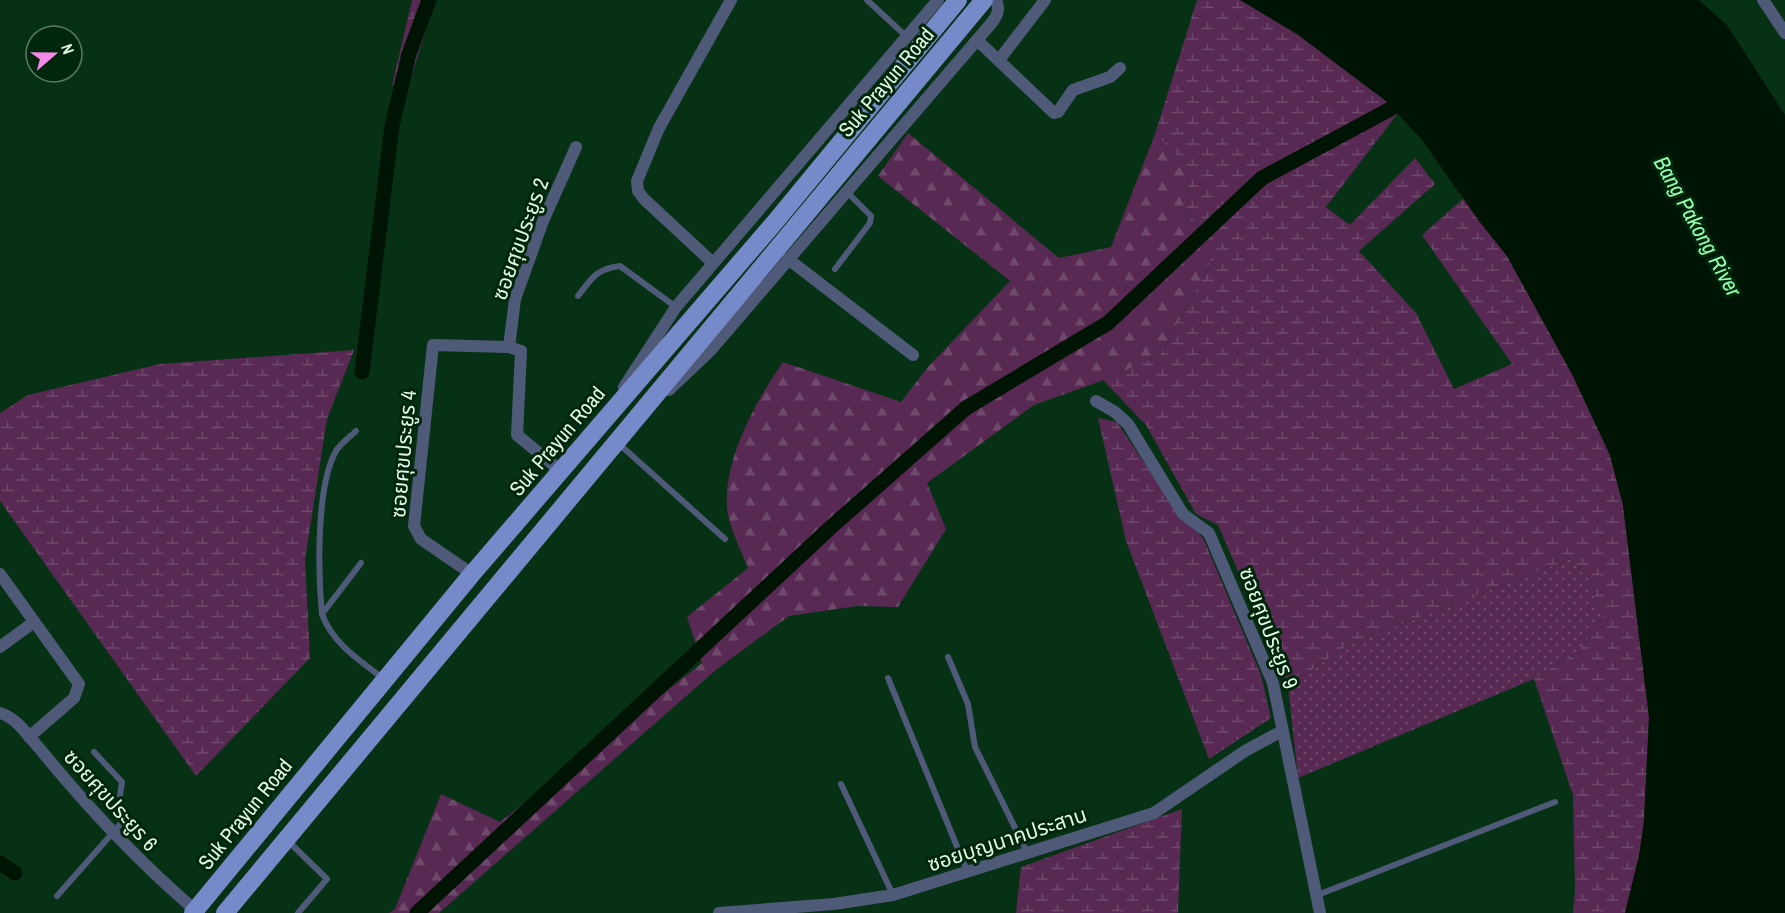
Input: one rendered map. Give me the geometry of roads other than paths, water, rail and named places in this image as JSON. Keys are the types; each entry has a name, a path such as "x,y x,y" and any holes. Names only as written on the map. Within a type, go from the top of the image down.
{"main road":[{"name":"Suk Prayun Road","path":"230,911 286,839 613,444 958,0"},
{"name":"Suk Prayun Road","path":"194,912 472,574 562,472 593,433 782,228 984,0"}],"street":[{"path":"713,263 644,199 638,191 637,181 659,128 731,0"},
{"path":"593,433 676,307 938,0"},
{"path":"613,444 710,351 996,17 998,7 996,0"},
{"path":"999,60 1045,0"},
{"path":"1763,0 1785,33"},
{"path":"977,40 1054,113 1058,112 1073,90 1110,77 1120,68"},
{"name":"ซอยศุขประยูร 2","path":"509,347 515,299 543,221 576,147"},
{"path":"788,259 913,355"},
{"name":"ซอยศุขประยูร 4","path":"472,574 421,539 414,526 434,345 509,347"},
{"path":"509,347 518,349 522,356 518,438 562,472"},
{"name":"ซอยศุขประยูร 9","path":"1095,401 1115,412 1128,424 1183,514 1209,533 1273,683 1320,913"},
{"path":"0,574 79,684 74,698 29,737"},
{"path":"0,647 34,622"},
{"name":"ซอยศุขประยูร 6","path":"0,713 11,718 113,834 194,912"},
{"name":"ซอยบุญนาคประสาน","path":"719,913 834,904 893,895 1154,813 1245,751 1282,731"}],"lane":[{"path":"867,0 907,37"},
{"path":"835,269 870,223 871,216 846,192"},
{"path":"578,296 593,276 605,268 620,266 676,307"},
{"path":"356,431 336,451 321,501 322,614 327,628 351,654 384,680"},
{"path":"613,444 725,539"},
{"path":"322,614 361,563"},
{"path":"948,657 968,704 975,747 1027,852"},
{"path":"888,678 967,871"},
{"path":"57,896 124,820 119,803 122,782 94,752"},
{"path":"841,784 893,895"},
{"path":"1315,896 1555,802"},
{"path":"286,839 327,879 298,913"}],"water":[{"name":"Bang Pakong River","path":"1240,0 1699,0 1727,25 1785,115 1785,913 1625,913 1639,856 1644,821 1649,717 1623,505 1610,455 1572,374 1507,256 1479,221 1422,140 1386,101 1297,34"}],"waterway":[{"path":"362,372 392,126 409,54 429,0"},
{"path":"417,913 830,528 966,408 1108,323 1262,178 1409,99"},
{"path":"0,863 15,873"}]}
